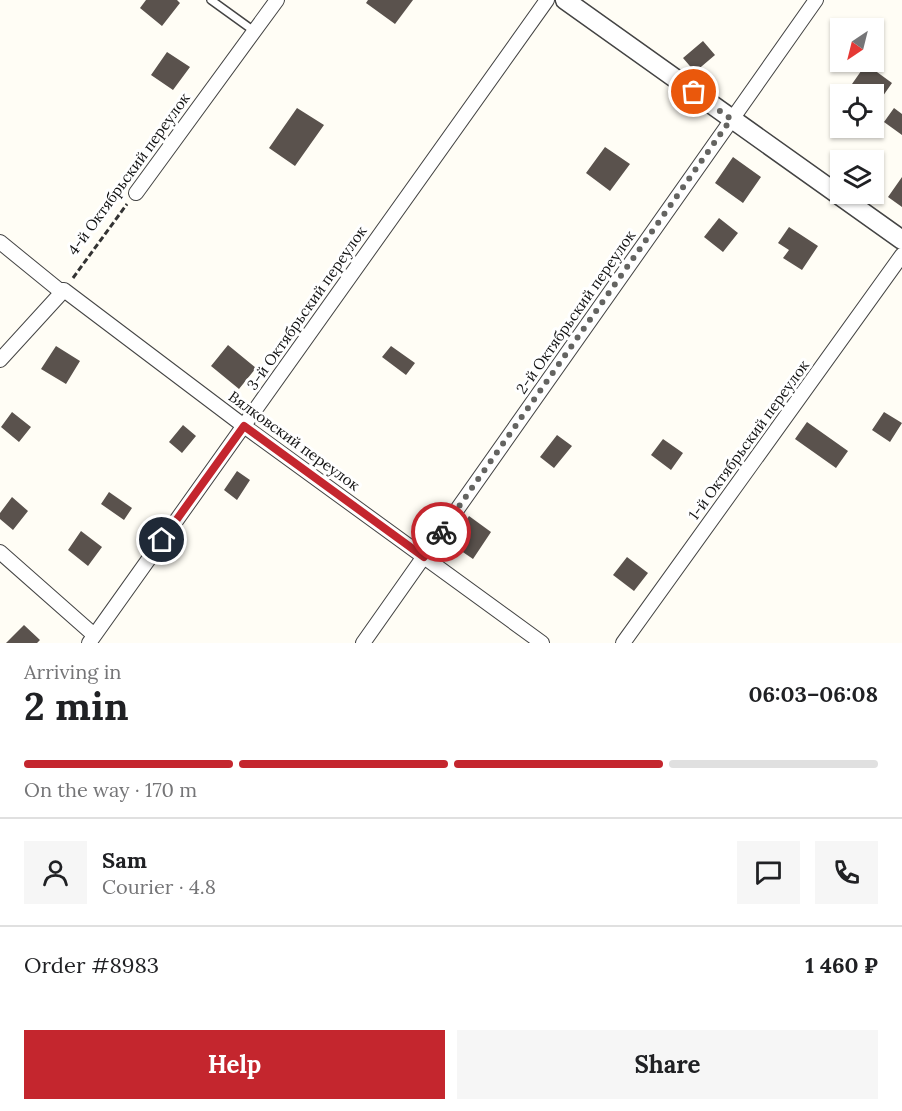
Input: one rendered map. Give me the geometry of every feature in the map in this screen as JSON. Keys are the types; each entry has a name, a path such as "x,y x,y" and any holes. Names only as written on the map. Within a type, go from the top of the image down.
{"street":[{"name":"4-й Октябрьский переулок","path":"136,193 277,0"},
{"name":"3-й Октябрьский переулок","path":"91,639 547,0"},
{"path":"565,0 902,240"},
{"name":"2-й Октябрьский переулок","path":"363,643 816,0"},
{"name":"Вялковский переулок","path":"0,242 59,290 64,291 244,426 542,643"},
{"name":"1-й Октябрьский переулок","path":"623,643 902,255"},
{"path":"0,360 64,291"},
{"path":"0,552 91,639"}],"lane":[{"path":"211,0 254,31"}],"path":[{"name":"4-й Октябрьский переулок","path":"64,291 136,193"}],"building":[{"path":"146,0 177,0 180,3 162,26 140,8"},
{"path":"368,0 413,0 395,24 366,3"},
{"path":"703,41 715,55 695,72 683,58"},
{"path":"167,52 190,67 173,90 151,75"},
{"path":"860,72 877,72 892,83 884,94 884,84 852,84"},
{"path":"297,108 324,125 295,166 269,148"},
{"path":"894,108 902,114 902,135 884,122"},
{"path":"605,147 630,164 610,191 586,173"},
{"path":"733,157 761,177 743,203 715,183"},
{"path":"902,177 902,207 888,197"},
{"path":"719,218 738,233 723,252 704,237"},
{"path":"789,227 818,246 802,270 783,258 789,250 778,243"},
{"path":"228,345 256,368 239,389 211,366"},
{"path":"56,346 80,361 66,384 41,369"},
{"path":"391,346 415,363 406,375 382,357"},
{"path":"12,412 31,427 19,442 1,427"},
{"path":"884,412 902,423 890,442 872,430"},
{"path":"807,422 848,451 836,468 795,439"},
{"path":"183,425 196,436 182,453 169,442"},
{"path":"557,435 572,446 554,468 540,457"},
{"path":"663,439 683,453 671,470 651,455"},
{"path":"237,471 250,480 237,500 224,490"},
{"path":"109,492 132,508 124,520 101,504"},
{"path":"12,497 28,511 13,530 0,519 0,513"},
{"path":"469,516 491,532 473,559 451,544"},
{"path":"81,531 102,547 88,566 68,550"},
{"path":"627,557 648,573 634,591 613,575"},
{"path":"24,625 40,640 37,643 6,643"}],"way so far":[{"path":"441,532 731,119 694,92"}],"route":[{"path":"162,540 244,426 424,557 441,532"}]}
